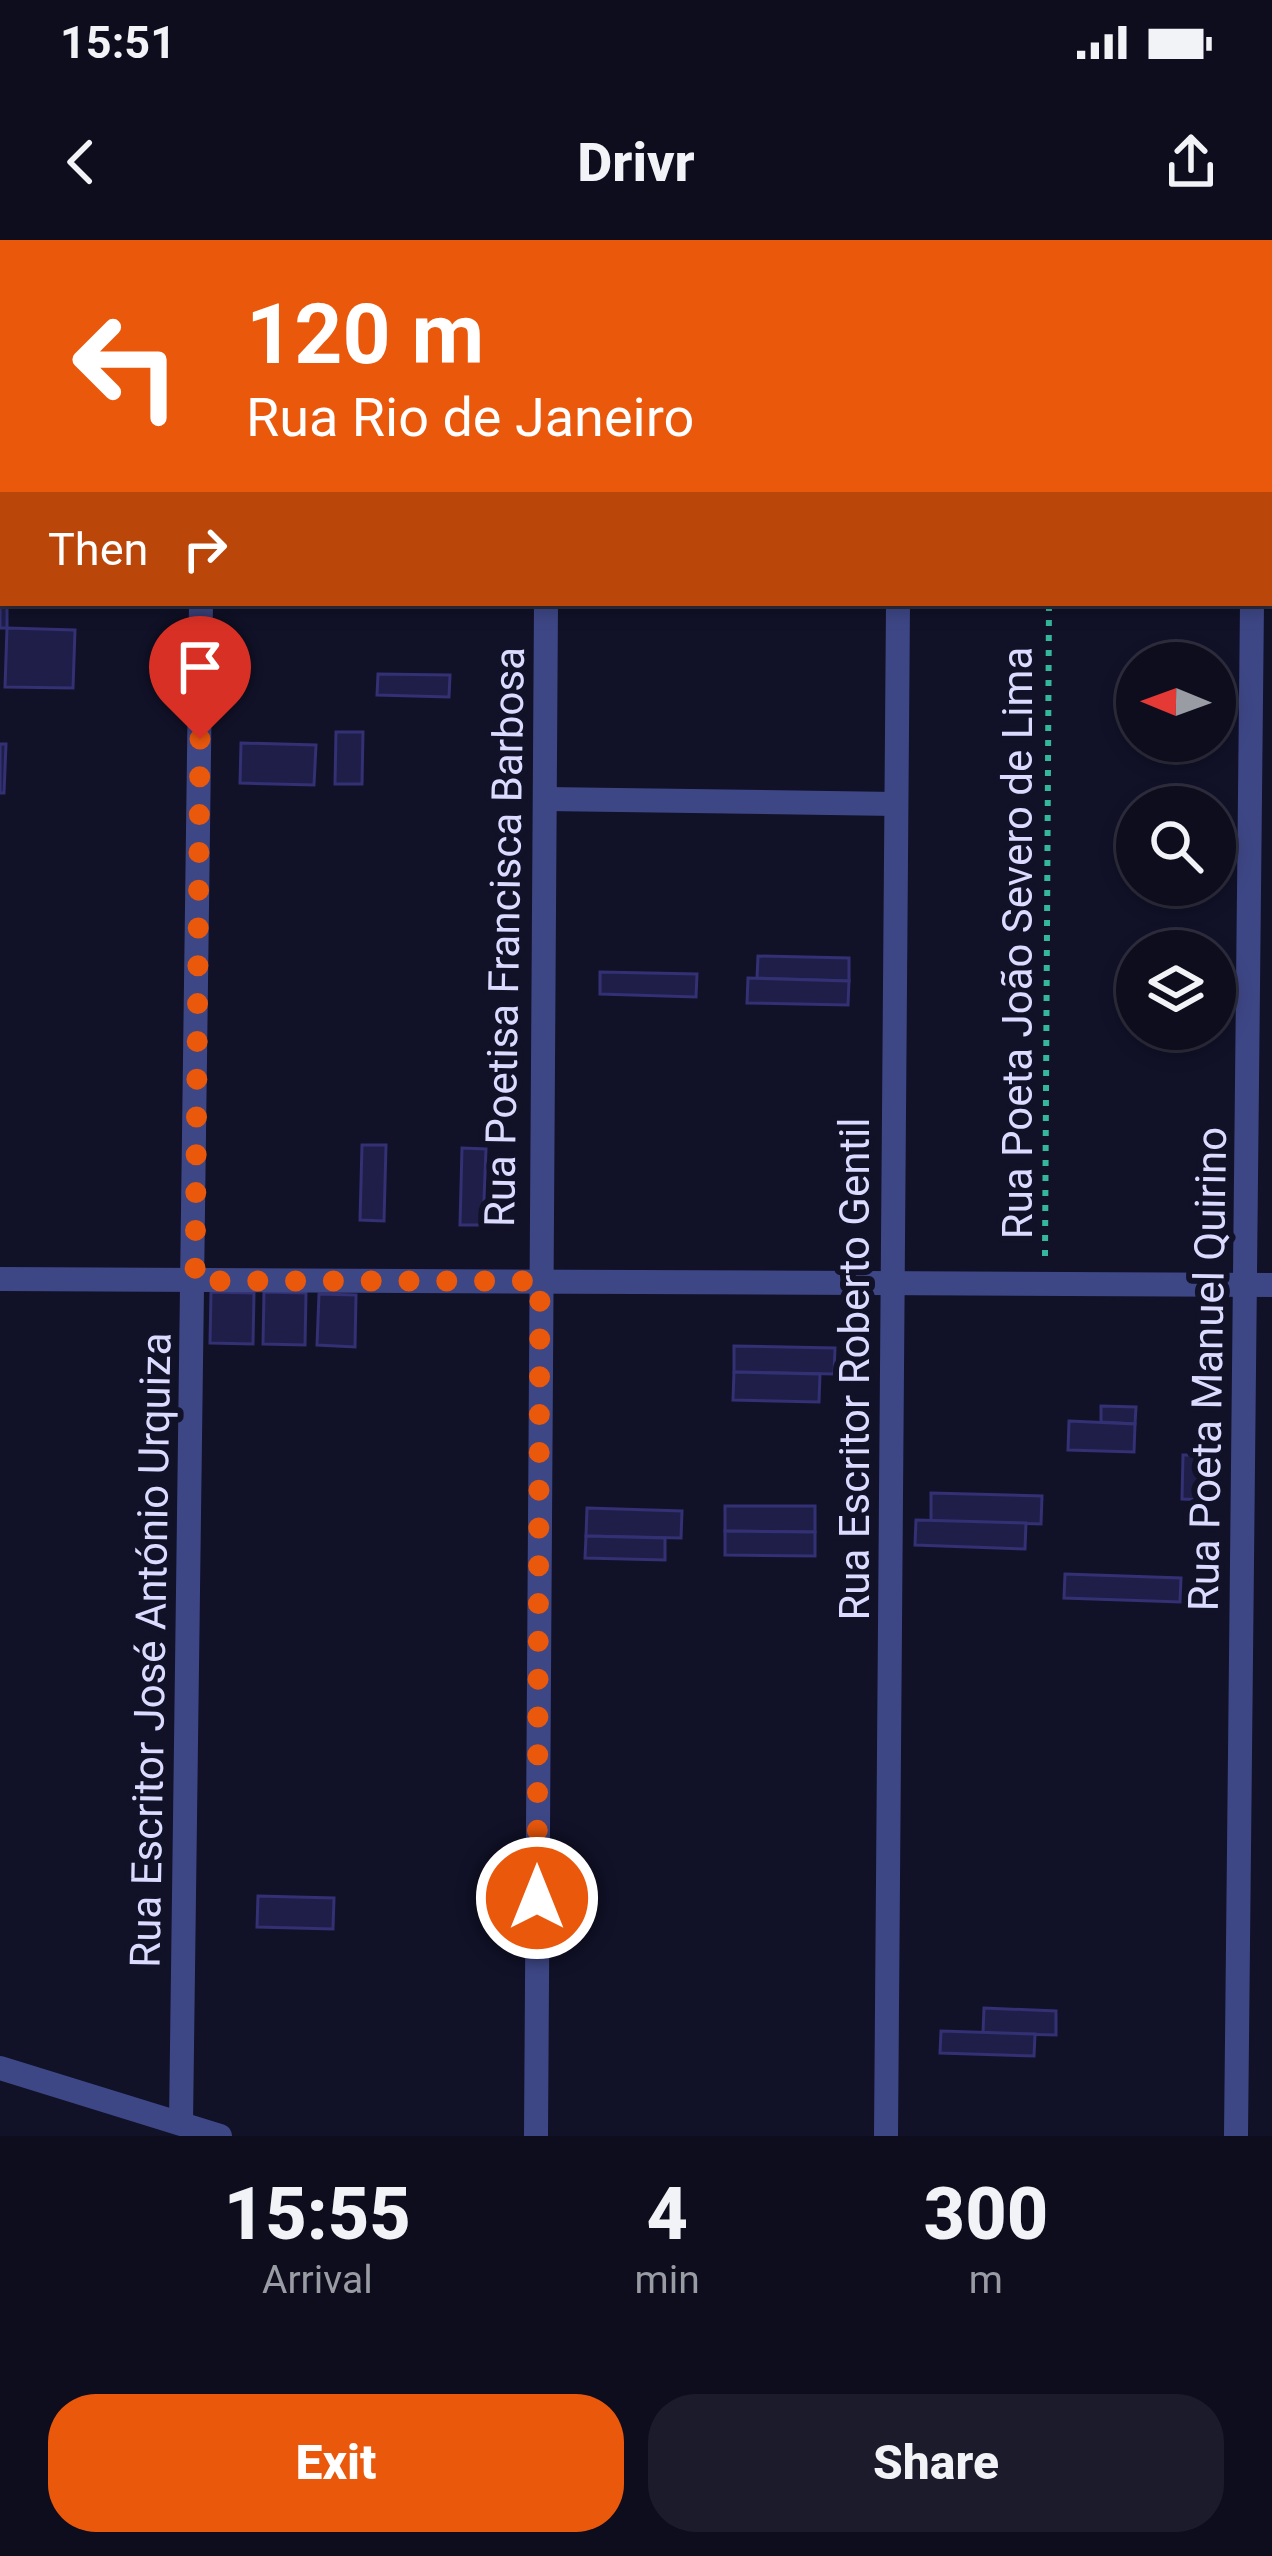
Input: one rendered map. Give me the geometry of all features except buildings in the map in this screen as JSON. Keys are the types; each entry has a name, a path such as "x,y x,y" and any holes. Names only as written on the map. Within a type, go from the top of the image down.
{"street":[{"name":"Rua Escritor José António Urquiza","path":"181,2123 201,606"},
{"name":"Rua Poetisa Francisca Barbosa","path":"536,2136 547,606"},
{"name":"Rua Escritor Roberto Gentil","path":"886,2136 898,606"},
{"name":"Rua Poeta Manuel Quirino","path":"1236,2136 1260,1285 1252,606"},
{"path":"547,799 896,804"},
{"path":"0,1279 1260,1285"},
{"path":"0,2068 220,2136"}],"path":[{"name":"Rua Poeta João Severo de Lima","path":"1045,1283 1048,606"}],"route":[{"path":"200,739 195,1281 540,1281 537,1898"}]}
